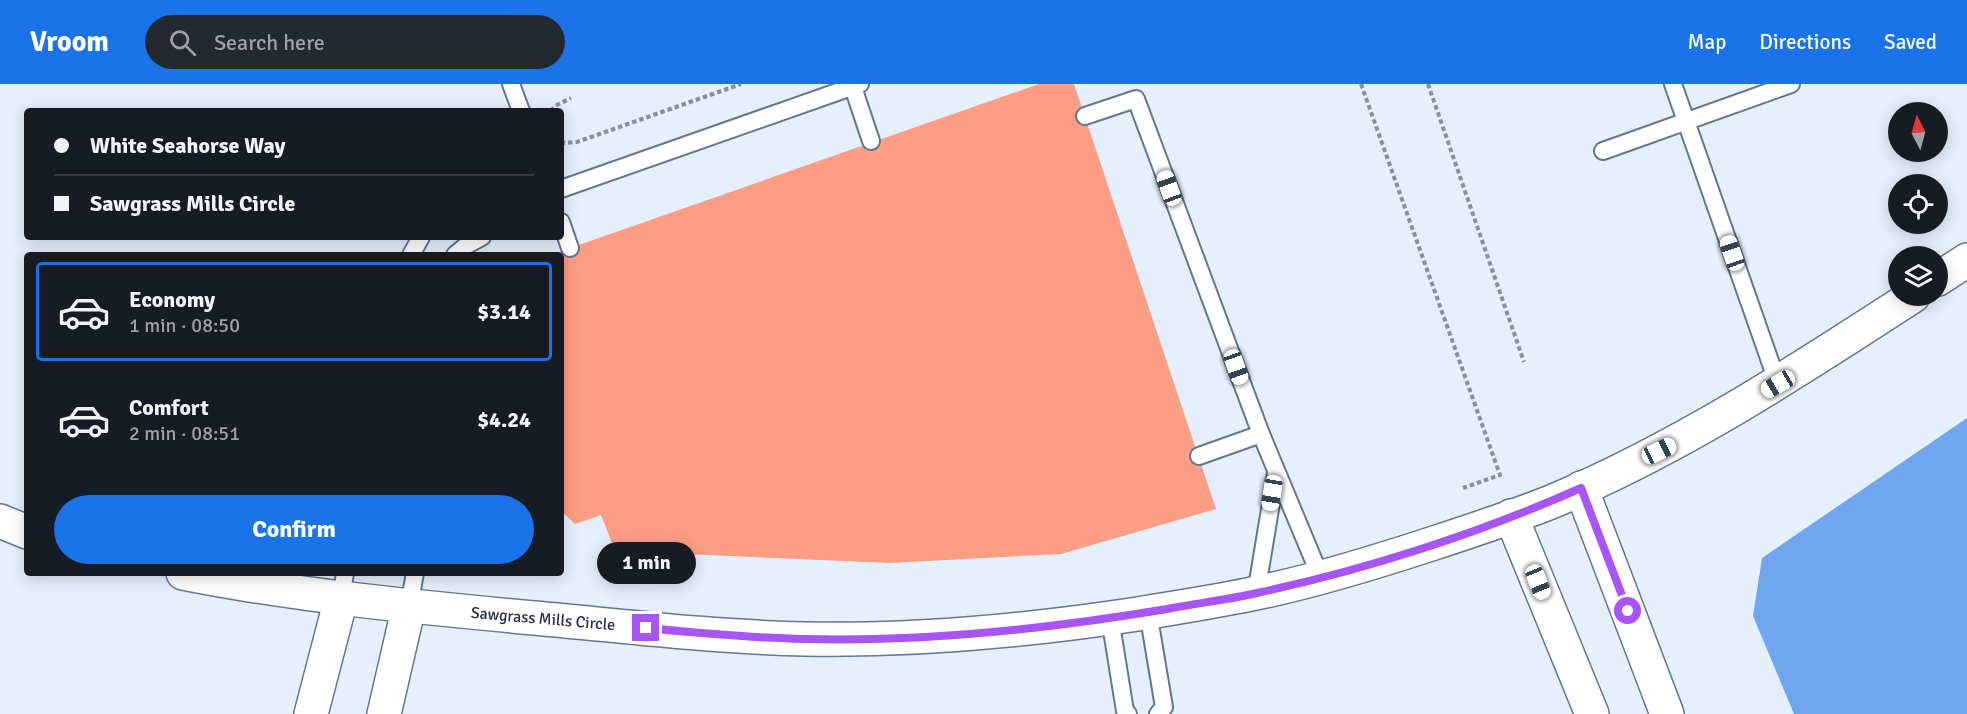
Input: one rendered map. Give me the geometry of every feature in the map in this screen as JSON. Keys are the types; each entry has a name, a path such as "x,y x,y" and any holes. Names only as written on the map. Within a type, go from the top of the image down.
{"street":[{"path":"1948,272 1967,260"},
{"name":"Sawgrass Mills Circle","path":"198,576 234,583 343,586 409,606 693,633 804,639 961,634 1043,627 1148,612 1256,594 1321,578 1512,516 1581,488 1679,441 1778,384 1898,306"},
{"path":"1581,488 1667,714"},
{"path":"1512,516 1592,714"},
{"path":"0,521 24,531"},
{"path":"310,714 343,586"},
{"path":"384,714 409,606"}],"lane":[{"path":"511,84 520,108"},
{"path":"1673,84 1778,384"},
{"path":"1603,151 1791,84"},
{"path":"564,188 856,85 871,141"},
{"path":"1085,116 1136,99 1261,434 1321,578"},
{"path":"564,231 570,248"},
{"path":"458,252 476,240"},
{"path":"1199,456 1261,434"},
{"path":"1256,594 1276,472"},
{"path":"409,606 414,576"},
{"path":"1148,612 1164,707 1158,714"},
{"path":"1110,618 1125,711 1128,714"}],"path":[{"path":"564,142 577,142 741,84"},
{"path":"1361,84 1500,476 1463,488"},
{"path":"1428,84 1524,362"},
{"path":"553,108 571,98"}],"water":[{"path":"1967,418 1967,714 1794,714 1753,616 1762,558"}],"building":[{"path":"1039,84 1074,84 1216,509 1061,554 890,563 615,551 601,515 575,524 564,514 564,252 559,252"}],"route":[{"path":"646,628 804,639 890,638 1043,627 1110,618 1256,594 1321,578 1478,528 1548,503 1581,488 1628,611"}]}
